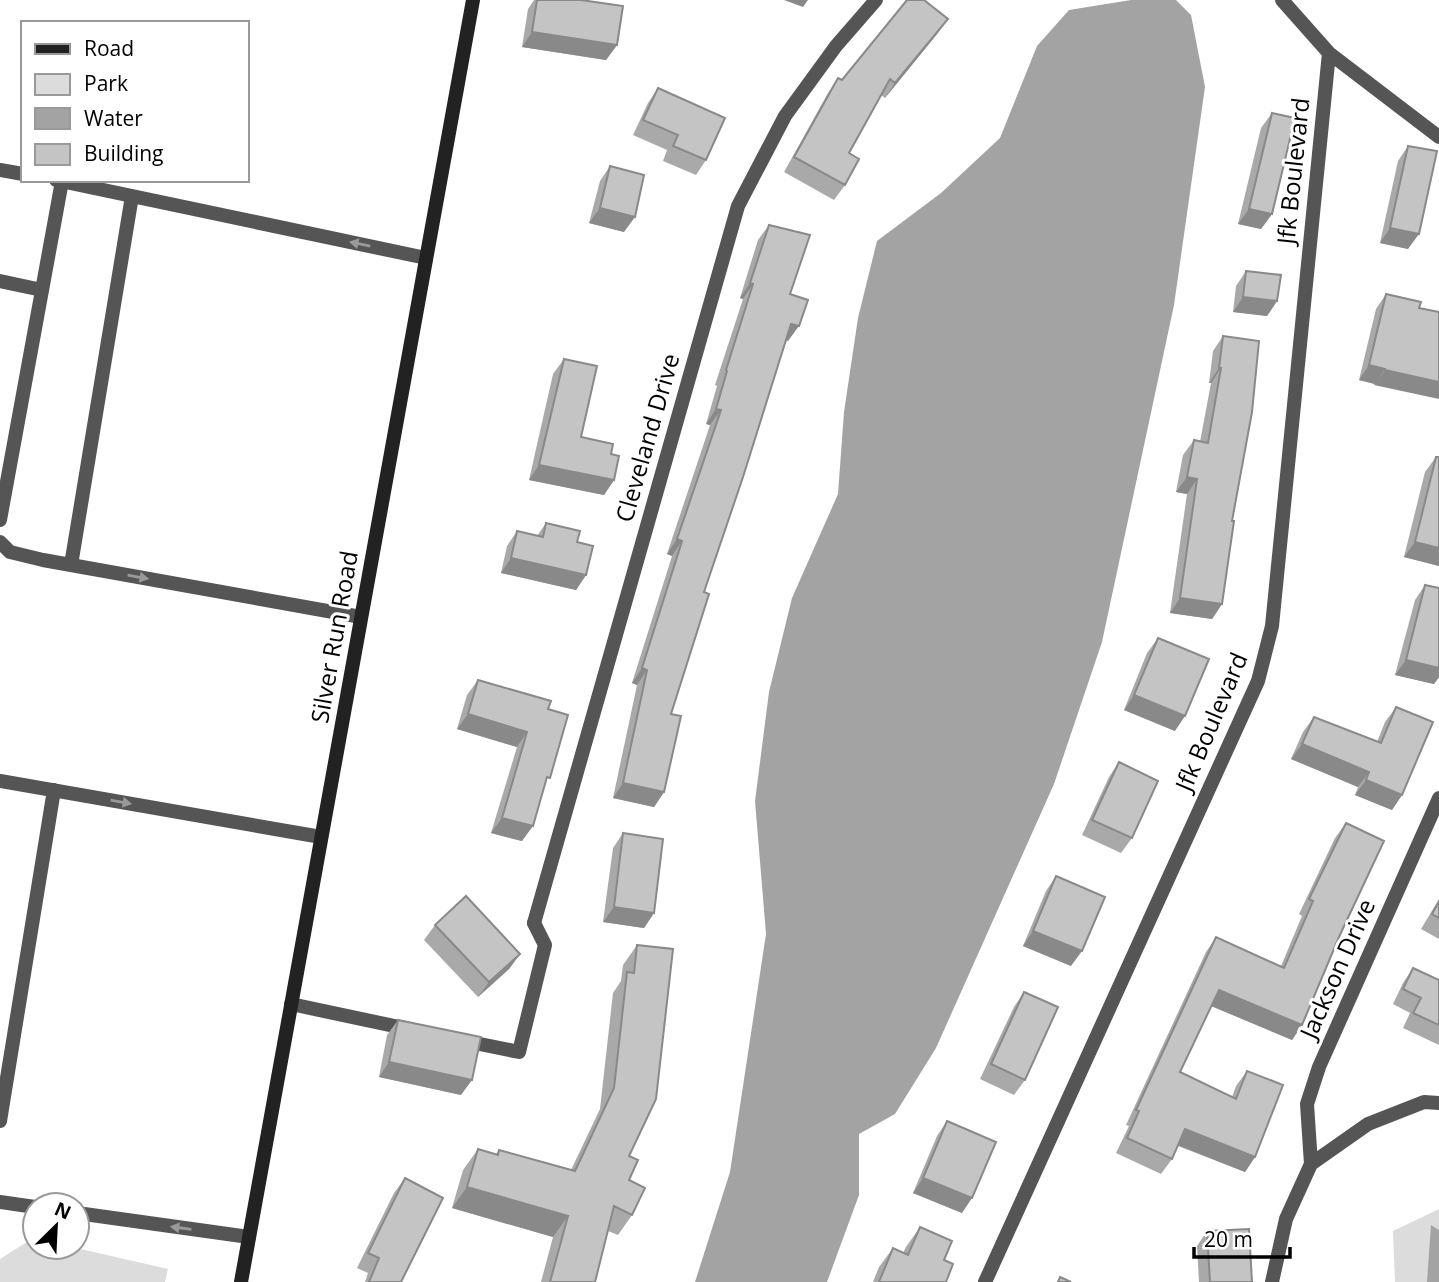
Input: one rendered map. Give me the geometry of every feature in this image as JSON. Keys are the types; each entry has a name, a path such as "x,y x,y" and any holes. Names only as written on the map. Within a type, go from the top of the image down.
{"main road":[{"name":"Silver Run Road","path":"241,1282 473,0"}],"street":[{"name":"Cleveland Drive","path":"452,1038 519,1052 545,945 534,923 737,206 785,116 836,46 876,0"},
{"path":"1282,0 1329,53 1439,137"},
{"name":"Jfk Boulevard","path":"985,1282 1258,681 1272,625 1329,53"},
{"path":"0,170 21,174"},
{"path":"0,520 59,182"},
{"path":"64,182 426,258"},
{"path":"71,565 132,196"},
{"path":"0,281 42,289"},
{"path":"0,542 10,552 71,565 361,617"},
{"path":"0,781 321,837"},
{"path":"0,1121 54,790"},
{"name":"Jackson Drive","path":"1311,1164 1307,1104 1319,1068 1439,798"},
{"path":"291,1004 425,1032"},
{"path":"1272,1282 1286,1219 1311,1164 1368,1124 1424,1102 1439,1103"},
{"path":"0,1202 21,1205"},
{"path":"91,1215 249,1237"}],"green space":[{"path":"1439,1209 1439,1282 1395,1282 1393,1231"},
{"path":"21,1246 21,1261 91,1261 91,1251 168,1269 165,1282 0,1282 0,1259"}],"water":[{"path":"1131,0 1176,0 1191,15 1205,87 1174,305 1102,642 1054,784 936,1048 895,1114 859,1134 859,1195 827,1282 695,1282 730,1172 766,934 755,801 769,692 792,598 838,494 844,412 858,318 877,241 941,193 1000,138 1037,46 1069,10"},
{"path":"1431,1225 1439,1230 1439,1282 1427,1282"}],"building":[{"path":"537,0 581,0 623,6 617,45 532,32"},
{"path":"907,0 924,0 948,19 895,83 890,79 849,153 859,159 845,185 794,157 838,78 842,80"},
{"path":"658,88 725,118 706,160 673,146 678,135 643,120"},
{"path":"1272,113 1295,118 1272,214 1249,209"},
{"path":"1408,146 1437,151 1419,234 1390,228"},
{"path":"610,166 644,175 635,217 600,208"},
{"path":"769,225 810,235 790,294 808,300 799,326 791,324 704,592 709,594 671,714 681,716 664,792 623,783 647,670 642,668 682,541 677,539 721,410 716,409 726,370"},
{"path":"1246,271 1281,275 1277,301 1243,297"},
{"path":"1386,294 1421,302 1419,308 1439,312 1439,382 1369,365"},
{"path":"1223,336 1259,341 1252,412 1232,521 1222,604 1180,598 1197,479 1187,477 1194,440 1208,443 1221,368"},
{"path":"564,359 597,366 581,437 613,444 611,454 619,456 614,480 539,465"},
{"path":"1436,457 1439,457 1439,548 1415,542"},
{"path":"546,523 580,531 577,542 593,546 586,575 511,558 517,531 543,537"},
{"path":"1425,585 1439,588 1439,668 1406,660"},
{"path":"1158,638 1209,659 1185,716 1134,695"},
{"path":"478,680 551,701 548,709 568,715 533,826 502,818 527,732 468,714"},
{"path":"1396,707 1433,722 1402,795 1366,780 1369,772 1302,744 1314,717 1381,743"},
{"path":"1119,762 1158,781 1132,838 1092,820"},
{"path":"1346,823 1384,841 1302,1025 1219,990 1180,1072 1236,1099 1247,1071 1283,1085 1255,1157 1185,1129 1172,1159 1127,1138 1139,1111 1136,1110 1216,937 1284,968 1313,901 1309,899"},
{"path":"623,833 663,839 654,913 614,907"},
{"path":"1056,876 1105,897 1082,951 1033,931"},
{"path":"466,896 520,954 489,982 435,925"},
{"path":"1439,902 1439,918 1432,914"},
{"path":"637,945 673,949 656,1099 629,1156 638,1160 629,1180 645,1188 632,1215 614,1206 595,1282 550,1282 568,1216 467,1187 478,1149 498,1155 499,1150 575,1171 614,1088 627,972 634,973"},
{"path":"1413,968 1439,980 1439,1025 1413,1013 1421,998 1403,989"},
{"path":"1024,992 1058,1007 1025,1080 991,1064"},
{"path":"398,1020 481,1037 472,1080 389,1062"},
{"path":"947,1121 996,1142 972,1198 923,1178"},
{"path":"405,1178 443,1198 401,1282 369,1282 379,1258 368,1253"},
{"path":"920,1227 952,1241 944,1260 953,1264 946,1282 879,1282 893,1248 908,1255"},
{"path":"1249,1229 1252,1282 1210,1282 1207,1231"},
{"path":"1060,1277 1071,1282 1058,1282"}]}
